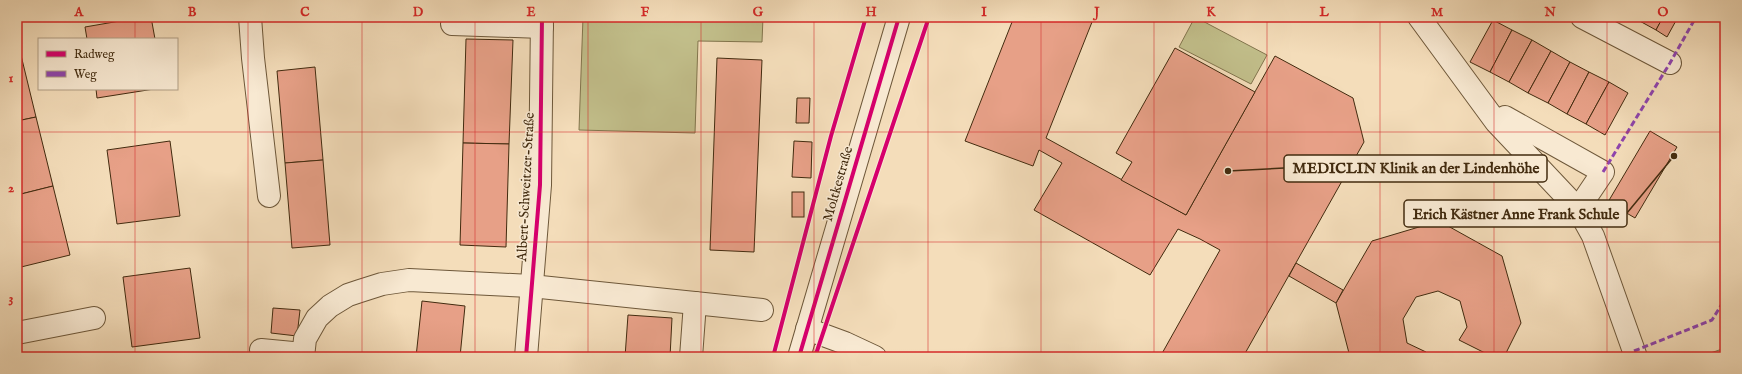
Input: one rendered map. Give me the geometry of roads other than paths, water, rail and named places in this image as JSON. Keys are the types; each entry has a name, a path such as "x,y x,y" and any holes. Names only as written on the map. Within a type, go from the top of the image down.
{"street":[{"path":"250,17 269,196"},
{"name":"Moltkestraße","path":"799,357 899,17"},
{"path":"1418,17 1496,122 1578,209 1593,236 1636,357"},
{"path":"1582,17 1670,64"},
{"path":"452,24 542,22"},
{"name":"Albert-Schweitzer-Straße","path":"526,357 540,185 542,22"},
{"path":"1496,122 1505,117 1603,172 1578,209"},
{"path":"261,350 303,355 304,339 317,318 330,306 348,295 382,284 409,280 531,286 762,310"},
{"path":"691,357 695,302"},
{"path":"17,333 94,318"},
{"path":"807,329 875,357"}],"place":[{"name":"Erich Kästner Anne Frank Schule","path":"1674,156"},
{"name":"MEDICLIN Klinik an der Lindenhöhe","path":"1228,171"}]}
